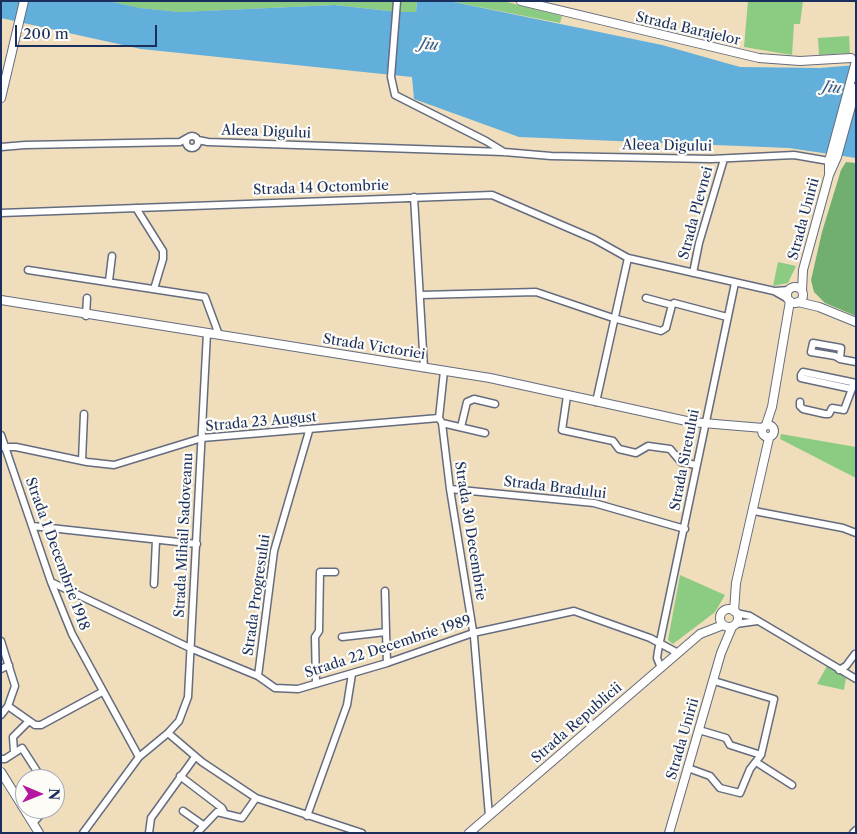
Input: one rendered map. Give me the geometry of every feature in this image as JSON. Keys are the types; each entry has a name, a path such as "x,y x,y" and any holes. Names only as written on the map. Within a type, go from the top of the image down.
{"main road":[{"path":"1,98 24,1"},
{"name":"Strada Barajelor","path":"521,1 759,58 800,61 854,60"},
{"name":"Strada Unirii","path":"793,301 802,293 803,270 829,175 854,60"},
{"name":"Strada Unirii","path":"832,158 856,88"},
{"name":"Strada Unirii","path":"729,626 720,620 736,583 754,511 766,447 766,431 793,301 791,289 803,270"},
{"path":"791,289 802,293 819,307"},
{"name":"Strada Victoriei","path":"1,300 86,316 207,333 490,378 674,419 766,431"},
{"path":"793,301 819,307 856,322"},
{"name":"Strada Unirii","path":"671,830 721,653 735,612 736,583"},
{"path":"723,612 735,612"},
{"name":"Strada Republicii","path":"469,833 661,668 723,612"},
{"name":"Strada Republicii","path":"701,633 729,626"},
{"path":"1,772 39,833"}],"street":[{"name":"Aleea Digului","path":"396,3 391,77 395,96 486,141 504,152"},
{"name":"Aleea Digului","path":"184,140 193,136 198,143 504,152 551,156 724,159 794,155 832,158"},
{"path":"3,146 184,140 188,148 198,143"},
{"name":"Strada Plevnei","path":"693,273 699,243 724,159"},
{"name":"Strada 14 Octombrie","path":"1,214 414,197 498,196 594,239 628,258 774,291"},
{"path":"414,197 424,368"},
{"path":"136,208 163,251 163,259 154,289"},
{"path":"109,281 112,256"},
{"path":"596,402 613,318 628,258"},
{"path":"28,270 205,297 219,335"},
{"name":"Strada Siretului","path":"660,643 685,529 704,423 735,282"},
{"path":"774,291 791,289"},
{"path":"421,295 529,291 661,331 666,328 672,305"},
{"path":"774,291 793,301"},
{"path":"86,316 87,298"},
{"path":"646,298 672,305 676,303 727,317"},
{"name":"Strada Mihail Sadoveanu","path":"168,733 182,717 188,697 207,333"},
{"path":"840,359 856,362"},
{"name":"Strada 30 Decembrie","path":"444,371 440,421 473,633 489,816"},
{"path":"803,372 854,385 801,378 801,375 803,372"},
{"path":"800,402 800,406 804,409 825,414 829,414 832,408 844,410 854,385"},
{"path":"567,396 562,430 614,441 619,449 636,453 648,446 670,450 681,462 696,465"},
{"path":"461,427 466,402 474,399 495,404"},
{"path":"82,461 84,414"},
{"name":"Strada 23 August","path":"3,447 82,461 120,465 202,438 440,421 485,433"},
{"name":"Strada Progresului","path":"258,676 274,551 309,431"},
{"name":"Strada 1 Decembrie 1918","path":"1,435 4,456 72,634 139,757"},
{"name":"Strada Bradului","path":"450,489 594,503 685,529"},
{"path":"754,511 830,525 856,533"},
{"path":"32,526 197,544"},
{"path":"154,584 156,540"},
{"path":"316,684 315,637 319,631 320,572 335,572"},
{"name":"Strada 22 Decembrie 1989","path":"51,582 190,648 258,676 276,688 298,689 387,663 473,633 574,611 660,643 678,653"},
{"path":"385,591 387,663"},
{"path":"735,612 747,614 856,680"},
{"path":"729,626 757,621"},
{"path":"342,637 386,632"},
{"path":"1,641 15,686 8,706 1,715"},
{"path":"660,643 657,658 661,668"},
{"path":"839,670 846,666 855,654"},
{"path":"1,669 10,665"},
{"path":"307,816 347,705 352,674"},
{"path":"688,768 710,776 720,788 740,793 750,768 761,754 774,699 714,681"},
{"path":"8,706 35,725 41,726 102,692"},
{"path":"14,752 13,737 29,721"},
{"path":"699,730 726,738 730,745 761,754"},
{"path":"83,833 139,757 168,733 195,757 256,798 362,833"},
{"path":"1,759 5,759 19,748 24,749 36,769"},
{"path":"149,833 151,818 195,757"},
{"path":"756,762 792,785"},
{"path":"180,776 222,808 224,812"},
{"path":"197,833 214,814 224,812 242,818 256,798"},
{"path":"183,811 203,826"},
{"path":"33,823 37,819"},
{"path":"853,833 856,830"}],"green space":[{"path":"108,1 417,1 416,12 398,12 335,5 180,12 139,8"},
{"path":"449,1 503,1 562,16 560,23"},
{"path":"748,1 803,1 800,24 794,24 792,55 744,47"},
{"path":"849,36 850,53 819,55 818,38"},
{"path":"846,162 856,163 856,316 825,303 814,292 811,280 822,232 841,170"},
{"path":"778,262 796,266 788,283 773,286"},
{"path":"781,434 856,447 856,478 780,439"},
{"path":"680,575 725,595 715,612 673,644 668,640"},
{"path":"827,666 846,678 844,690 817,684"}],"water":[{"name":"Jiu","path":"1,1 108,1 140,8 180,12 335,5 398,12 416,12 417,1 449,1 662,45 740,67 820,68 856,65 856,158 789,148 519,137 414,99 412,77 141,49 1,18"}]}
